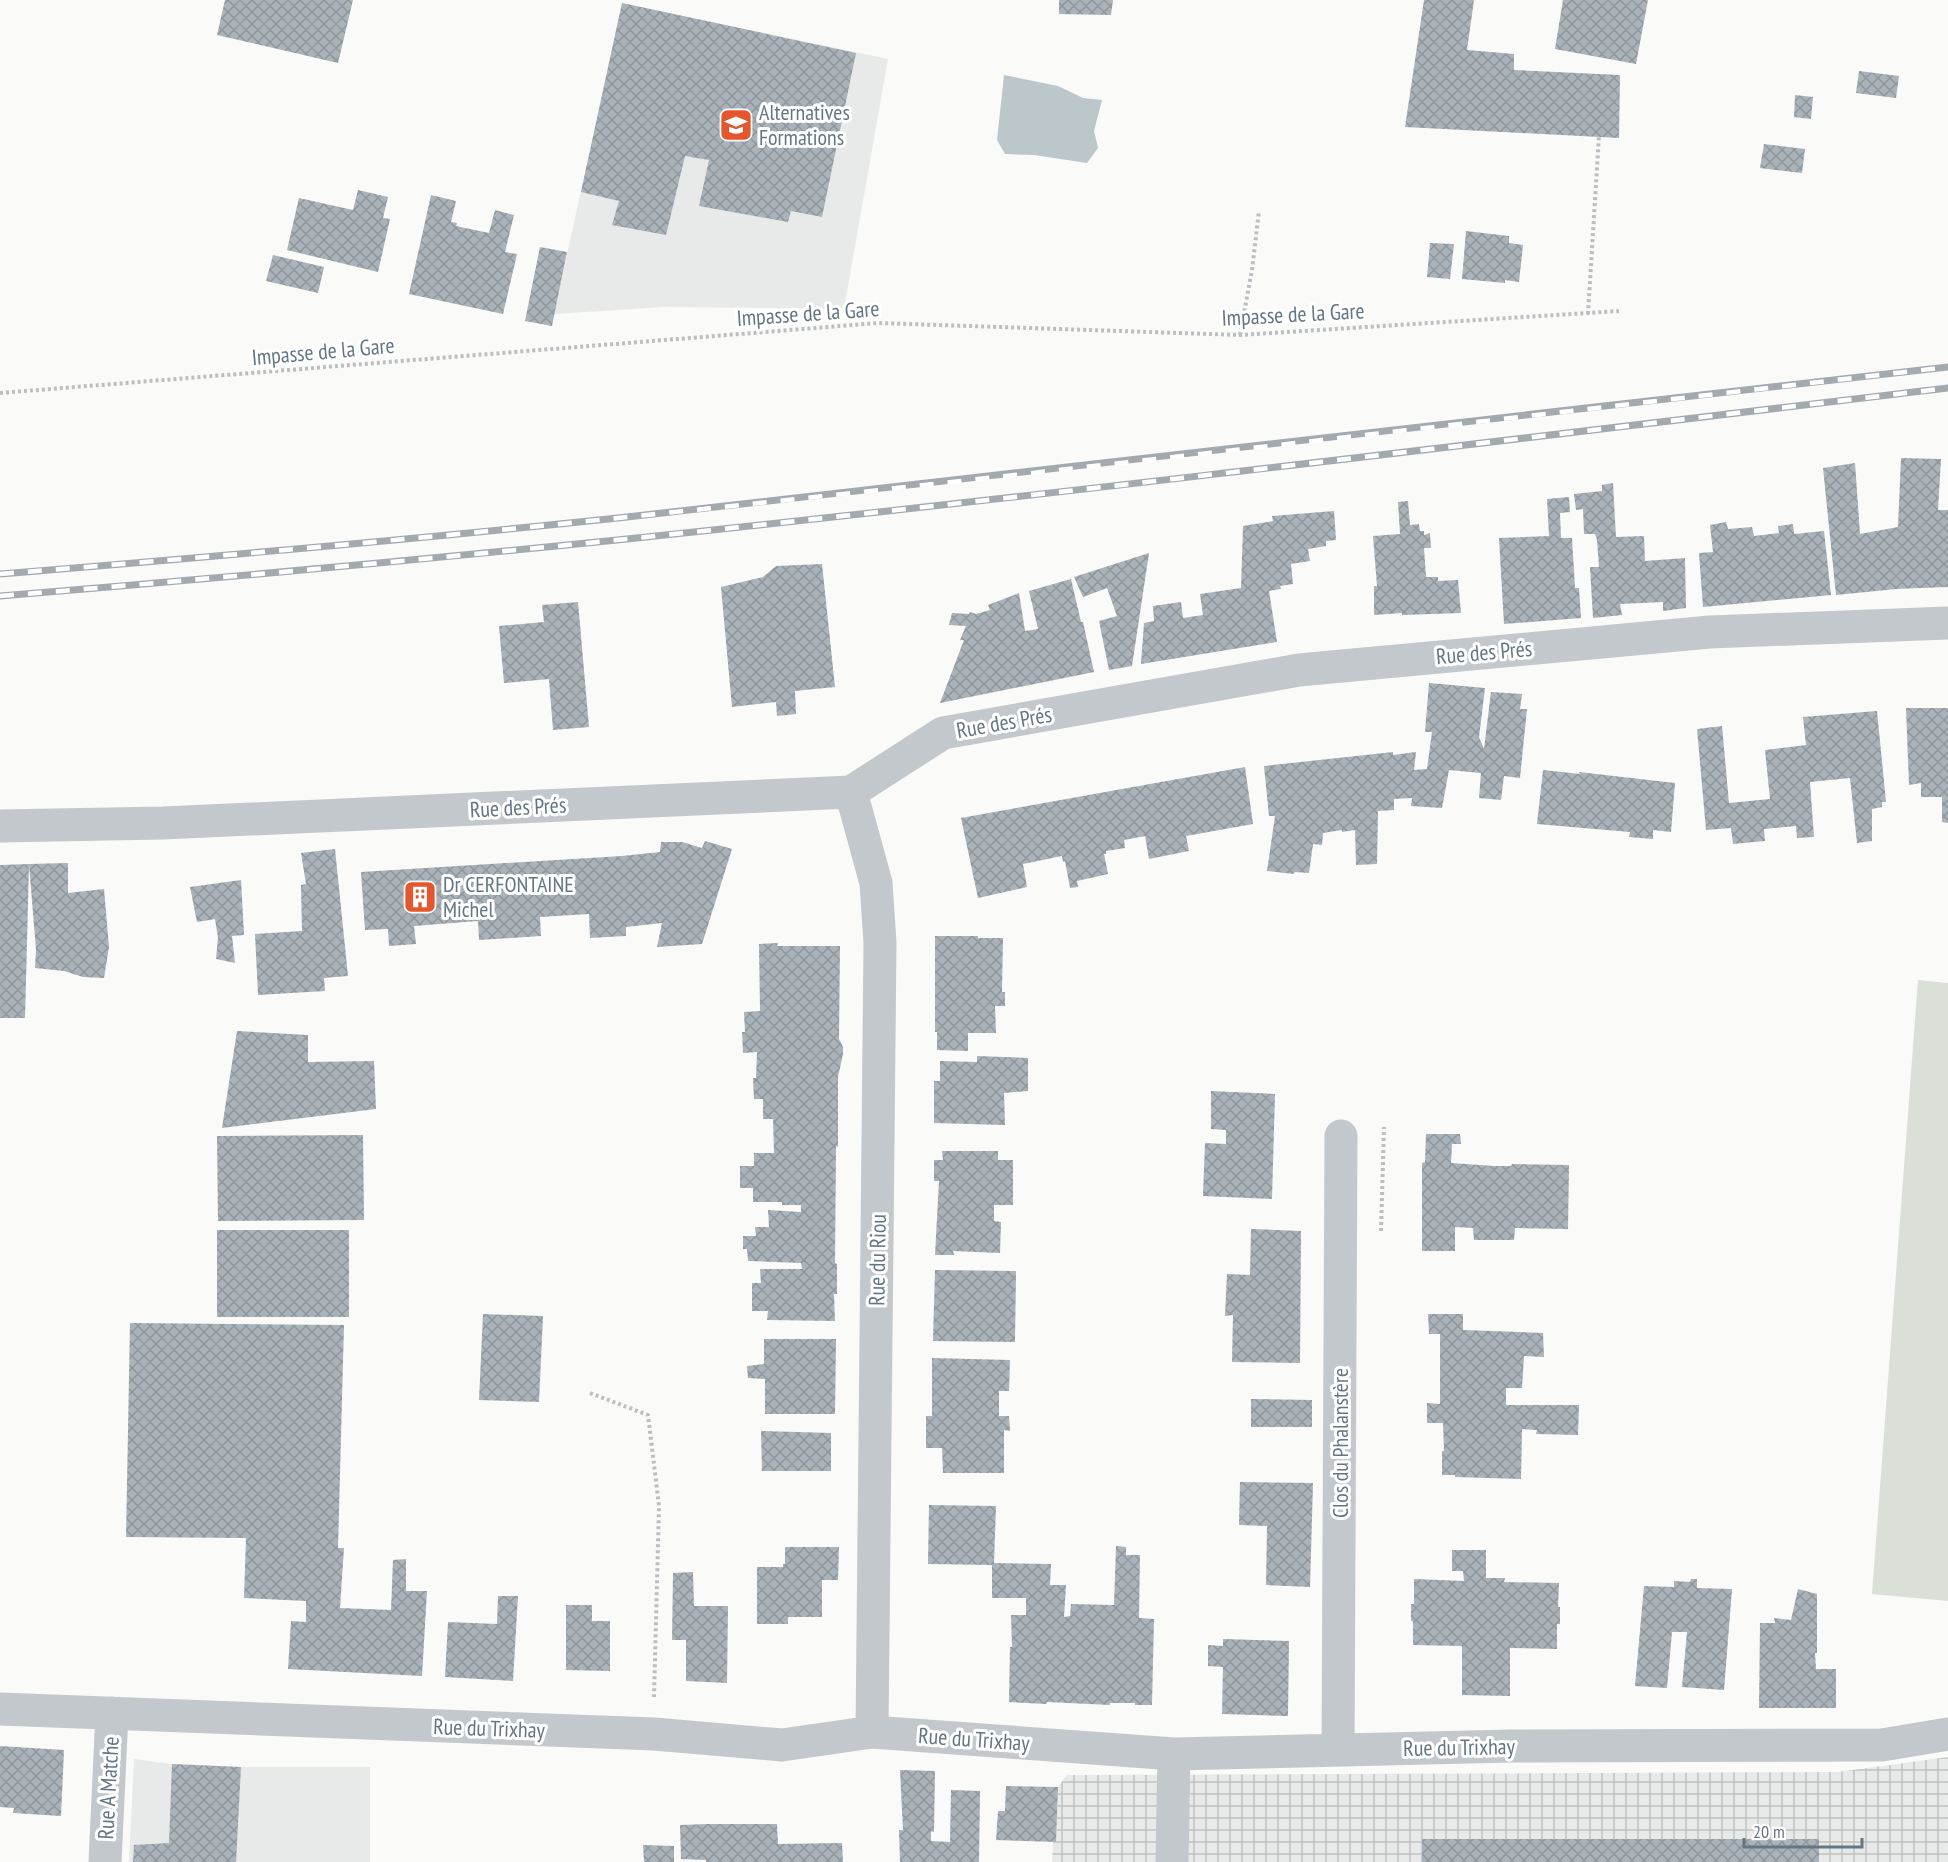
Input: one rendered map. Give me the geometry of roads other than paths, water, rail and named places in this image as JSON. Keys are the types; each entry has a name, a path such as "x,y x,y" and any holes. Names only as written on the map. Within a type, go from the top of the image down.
{"street":[{"name":"Rue des Prés","path":"0,826 163,823 851,792 943,733 1299,669 1710,632 1948,622"},
{"name":"Rue du Riou","path":"851,792 876,884 880,943 872,1732"},
{"name":"Clos du Phalanstère","path":"1338,1750 1341,1136"},
{"name":"Rue du Trixhay","path":"0,1709 654,1734 782,1745 872,1732 1174,1754 1523,1746 1882,1745 1948,1734"},
{"name":"Rue A Matche","path":"105,1862 112,1713"},
{"path":"1172,1862 1174,1754"}],"railway":[{"path":"0,574 549,525 1288,444 1948,367"},
{"path":"0,596 627,539 1288,466 1948,388"}],"place":[{"name":"Alternatives Formations","path":"736,125"},
{"name":"Dr CERFONTAINE Michel","path":"420,897"}]}
